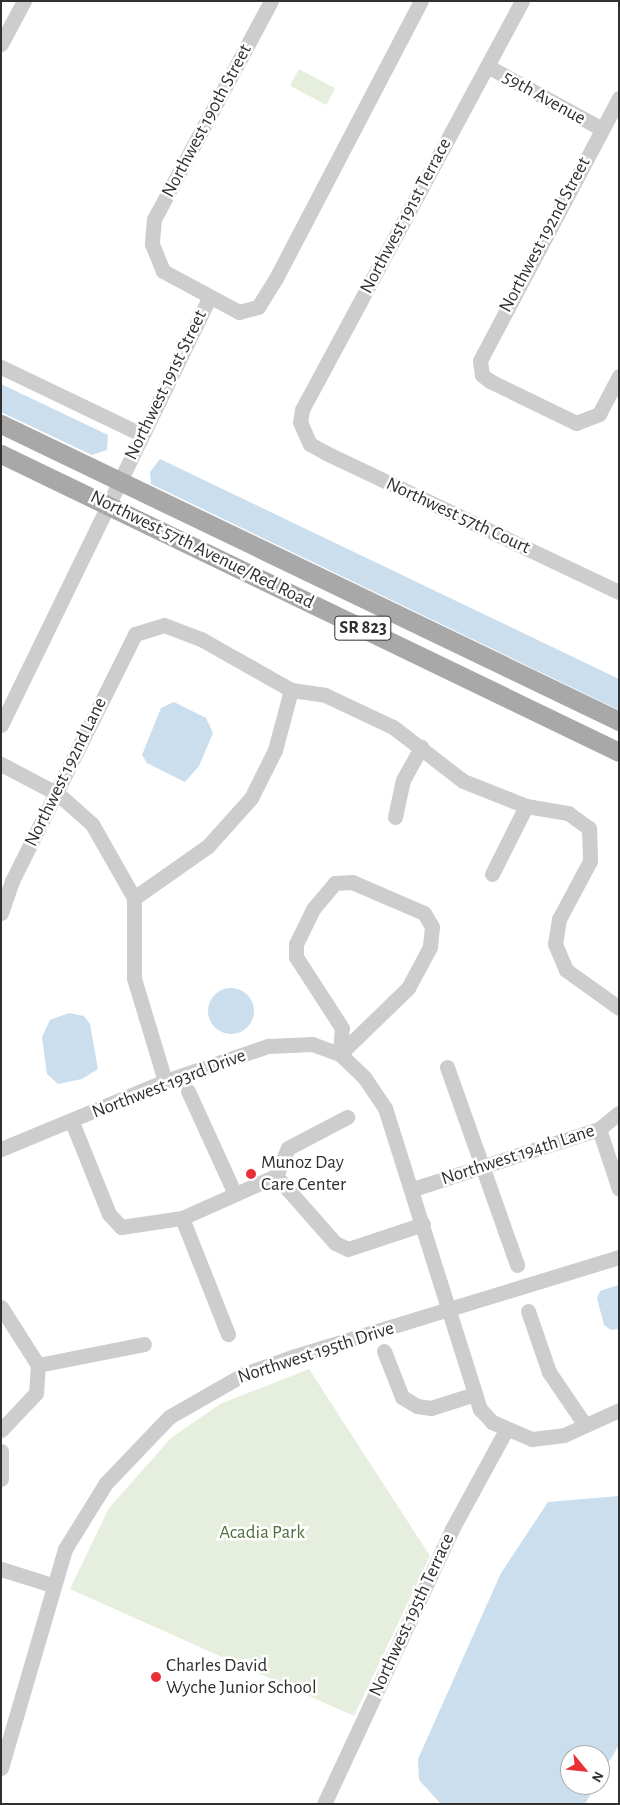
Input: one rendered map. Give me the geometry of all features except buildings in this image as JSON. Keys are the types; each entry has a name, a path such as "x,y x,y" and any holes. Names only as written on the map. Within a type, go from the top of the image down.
{"main road":[{"name":"Northwest 57th Avenue/Red Road","path":"1,424 619,722"},
{"name":"Northwest 57th Avenue/Red Road","path":"1,454 619,752"}],"street":[{"path":"1,44 24,1"},
{"name":"Northwest 190th Street","path":"209,298 163,271 152,244 154,219 271,1"},
{"name":"Northwest 191st Street","path":"1,725 141,434 209,298 239,312 258,307 421,1"},
{"name":"Northwest 191st Terrace","path":"303,434 302,410 522,1"},
{"name":"59th Avenue","path":"487,66 602,129"},
{"name":"Northwest 192nd Street","path":"619,98 483,350 482,375 576,423 587,422 599,414 619,376"},
{"path":"1,367 141,434"},
{"name":"Northwest 57th Court","path":"303,434 326,453 619,592"},
{"name":"Northwest 192nd Lane","path":"1,912 12,881 58,794 135,634 164,625 201,640 291,690"},
{"path":"134,898 208,846 251,798 275,750 291,690 325,695 393,727 421,747 463,782 526,806 568,814 589,828 590,861 559,919 555,944 566,970 619,1008"},
{"path":"395,817 405,774 421,747"},
{"path":"1,764 58,794 92,824 134,898 134,978 165,1081"},
{"path":"492,874 526,806"},
{"path":"352,882 424,914 432,927 430,947 408,988 340,1054 342,1028 296,957 296,944 313,909 335,883 352,882"},
{"name":"Northwest 193rd Drive","path":"2,1144 72,1122 165,1081 268,1046 312,1044 340,1054"},
{"path":"340,1054 364,1077 385,1108 413,1189 480,1409 506,1430 532,1439 546,1439 619,1410"},
{"path":"448,1067 516,1265"},
{"path":"188,1091 234,1192"},
{"name":"Northwest 194th Lane","path":"413,1189 599,1129 619,1113"},
{"path":"72,1122 109,1214 121,1227 182,1218 234,1192 276,1176 288,1148 347,1117"},
{"path":"599,1129 619,1189"},
{"path":"276,1176 335,1243 348,1249 423,1224"},
{"path":"182,1218 228,1334"},
{"name":"Northwest 195th Drive","path":"1,1768 52,1585 65,1549 106,1483 169,1417 244,1374 619,1257"},
{"path":"1,1307 38,1365 36,1393 1,1430"},
{"path":"528,1311 549,1372 585,1425"},
{"path":"38,1365 144,1344"},
{"path":"384,1351 402,1397 417,1406 431,1408 476,1394"},
{"name":"Northwest 195th Terrace","path":"324,1804 452,1530 506,1430"},
{"path":"1,1451 1,1480"},
{"path":"1,1569 52,1585"}],"green space":[{"path":"299,69 335,88 326,105 290,86"},
{"name":"Acadia Park","path":"309,1369 430,1556 354,1716 70,1589 109,1508 171,1438 220,1404"}],"water":[{"path":"1,384 108,435 107,450 92,455 1,412"},
{"path":"160,459 619,679 619,710 151,484 150,472"},
{"path":"174,702 206,718 213,733 199,766 185,782 147,763 142,755 161,708"},
{"path":"236,988 240,989 250,998 253,1002 253,1020 244,1030 236,1034 226,1034 218,1030 209,1020 208,1006 212,998 222,989"},
{"path":"69,1013 84,1016 90,1024 98,1069 82,1079 58,1084 47,1074 42,1037 50,1020"},
{"path":"619,1285 619,1329 611,1330 604,1325 597,1298 600,1291"},
{"path":"619,1496 619,1745 610,1760 610,1745 560,1745 560,1795 590,1795 585,1804 441,1804 419,1780 418,1759 501,1573 548,1502"}],"place":[{"name":"Munoz Day Care Center","path":"251,1174"},
{"name":"Charles David Wyche Junior School","path":"156,1677"}]}
